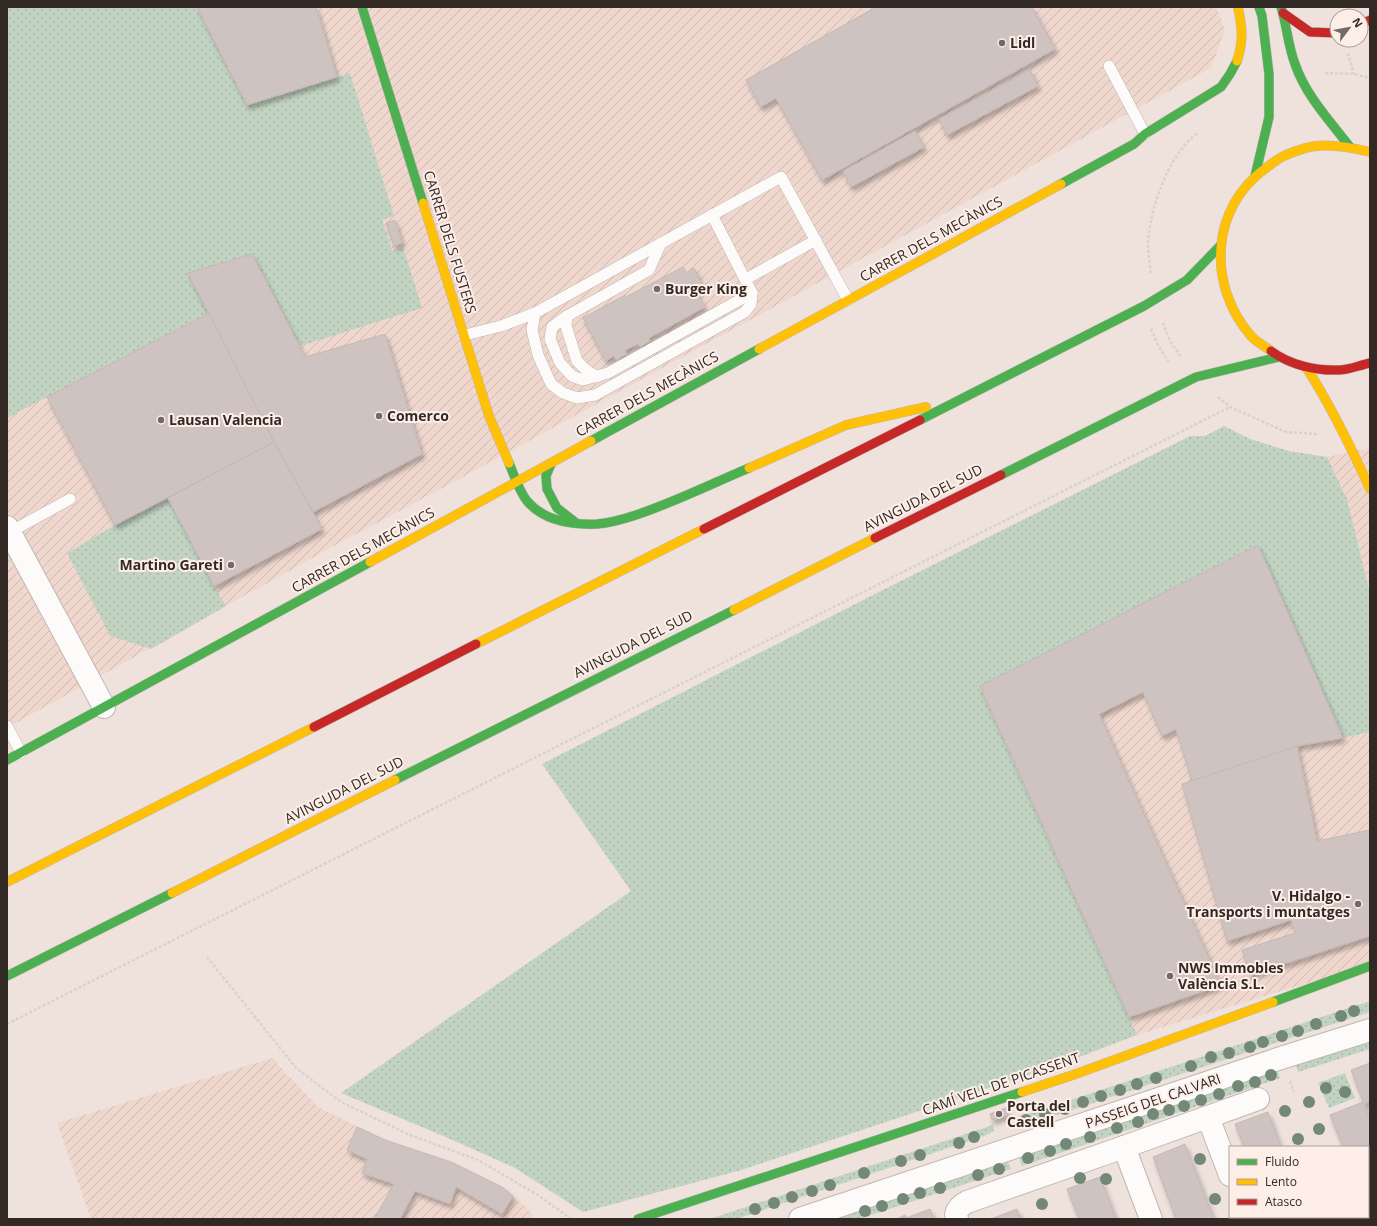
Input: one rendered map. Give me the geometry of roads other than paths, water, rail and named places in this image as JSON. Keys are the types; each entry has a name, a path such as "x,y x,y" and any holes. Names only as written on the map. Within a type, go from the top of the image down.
{"main road":[{"name":"CARRER DELS FUSTERS","path":"362,7 489,416 516,483 527,501 539,512 558,521 578,524 598,524 623,519 657,508 846,425 959,400"},
{"name":"CARRER DELS MECÀNICS","path":"7,760 1134,144 1146,134 1221,87 1230,77 1237,63 1242,29 1238,7"},
{"path":"1255,176 1268,117 1269,89 1269,74 1262,16 1259,7"},
{"path":"1282,10 1295,64 1301,77 1321,110 1350,147"},
{"path":"1282,10 1310,32 1329,33"},
{"path":"1370,152 1350,147 1316,146 1283,156 1255,176 1238,196 1226,220 1220,246 1222,279 1233,310 1252,337 1279,357 1306,367 1340,370 1370,363"},
{"path":"7,882 1156,299 1187,280 1220,246"},
{"name":"AVINGUDA DEL SUD","path":"7,976 1196,376 1279,357"},
{"path":"1306,367 1345,434 1370,489"},
{"path":"550,464 546,476 547,489 556,508 578,524"},
{"name":"CAMÍ VELL DE PICASSENT","path":"638,1219 1066,1078 1370,966"}],"street":[{"path":"8,529 104,707"},
{"name":"PASSEIG DEL CALVARI","path":"800,1219 1281,1058 1370,1030"},
{"path":"957,1218 957,1211 967,1202 1124,1148 1258,1098"},
{"path":"1208,1117 1229,1172"},
{"path":"1124,1148 1151,1219"}],"lane":[{"path":"1109,66 1146,134"},
{"path":"465,335 501,326 535,313 781,177 848,300"},
{"path":"535,313 532,330 538,355 551,384 563,393 577,398 594,395 745,312 751,304 752,293 712,215"},
{"path":"746,279 816,240"},
{"path":"661,243 649,270 567,316 552,327 550,339 560,363 572,376 582,380 608,373 752,293"},
{"path":"567,316 566,326 577,361 586,370 597,377"},
{"path":"8,529 70,499"},
{"path":"7,726 21,753"}],"place":[{"name":"Lidl","path":"1002,43"},
{"name":"Burger King","path":"657,289"},
{"name":"Comerco","path":"379,416"},
{"name":"Lausan Valencia","path":"161,420"},
{"name":"Martino Gareti","path":"231,565"},
{"name":"V. Hidalgo - Transports i muntatges","path":"1358,904"},
{"name":"NWS Immobles València S.L.","path":"1170,976"},
{"name":"Porta del Castell","path":"999,1114"}]}
